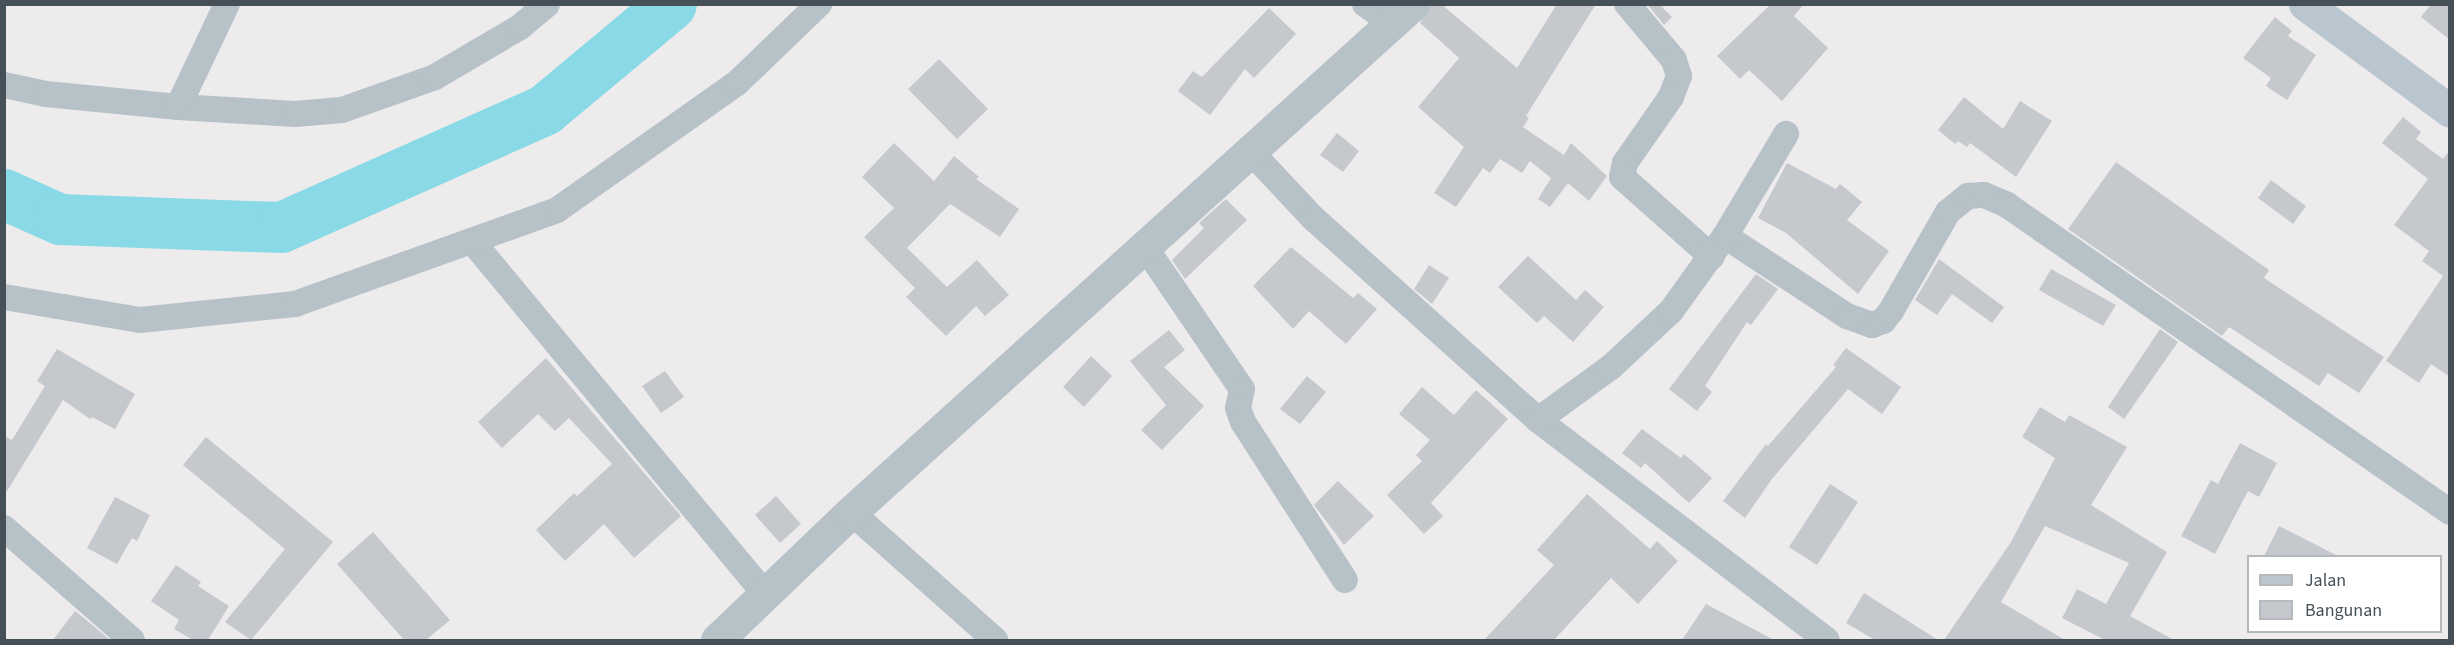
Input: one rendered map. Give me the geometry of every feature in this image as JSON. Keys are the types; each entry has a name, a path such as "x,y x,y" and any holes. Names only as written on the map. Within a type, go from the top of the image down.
{"main road":[{"path":"2305,4 2450,111"}],"street":[{"path":"178,107 227,4"},
{"path":"4,85 46,94 178,107 295,114 342,110 380,100 435,77 520,27 547,4"},
{"path":"4,297 140,320 295,304 472,241 557,210 737,82 819,4"},
{"path":"1365,4 1403,14"},
{"path":"1627,4 1674,60 1679,76 1671,96 1625,163 1622,177 1718,247 1847,316 1872,325 1883,321 1891,310 1948,212 1968,196 1984,195 2007,205 2450,512"},
{"path":"717,640 851,512 1403,14"},
{"path":"1538,420 1646,337 1671,311 1718,247 1786,134"},
{"path":"1251,152 1313,218 1538,420 1827,640"},
{"path":"472,241 765,594"},
{"path":"1145,247 1242,389 1238,408 1243,422 1345,580"},
{"path":"851,512 995,640"},
{"path":"4,528 132,640"}],"building":[{"path":"1431,4 1441,4 1517,68 1557,4 1596,4 1526,116 1529,118 1523,127 1564,155 1571,143 1607,176 1589,201 1568,183 1550,207 1538,199 1551,178 1530,161 1522,173 1500,159 1490,173 1483,168 1456,207 1434,193 1464,147 1418,107 1459,58 1420,23"},
{"path":"1647,4 1659,4 1672,17 1664,25"},
{"path":"1771,4 1804,4 1794,16 1828,48 1782,101 1749,70 1740,79 1717,56"},
{"path":"2431,4 2450,4 2450,40 2421,17"},
{"path":"1269,8 1296,34 1254,78 1245,69 1210,115 1178,91 1193,71 1202,77"},
{"path":"2275,17 2292,31 2288,36 2316,55 2287,100 2266,86 2271,78 2243,58"},
{"path":"939,59 988,109 957,139 908,89"},
{"path":"1964,97 2003,129 2020,101 2052,121 2016,177 1970,143 1967,147 1958,141 1955,144 1938,130"},
{"path":"2403,117 2421,132 2416,139 2443,159 2450,150 2450,377 2431,364 2419,383 2386,361 2443,276 2422,261 2429,251 2394,225 2428,179 2382,143"},
{"path":"1337,133 1359,151 1343,172 1320,155"},
{"path":"894,143 934,181 954,156 979,177 976,179 1019,209 1000,237 950,204 907,248 947,287 977,260 1009,295 985,316 976,306 946,336 906,297 915,288 864,237 894,208 862,177"},
{"path":"2116,162 2269,270 2264,278 2384,357 2359,393 2328,373 2319,386 2229,327 2222,336 2068,229"},
{"path":"1787,163 1836,189 1840,184 1862,202 1847,220 1889,251 1858,294 1786,233 1758,218"},
{"path":"2271,180 2306,206 2293,224 2258,198"},
{"path":"1226,199 1247,220 1185,279 1172,260 1204,228 1199,223"},
{"path":"1291,247 1353,298 1358,293 1377,309 1346,344 1309,311 1293,329 1253,286"},
{"path":"1528,256 1576,300 1585,290 1604,307 1573,342 1544,316 1537,323 1498,287"},
{"path":"1939,259 2004,307 1992,323 1952,294 1937,315 1915,300"},
{"path":"1429,265 1449,278 1432,304 1414,289"},
{"path":"2051,269 2116,305 2103,326 2039,290"},
{"path":"1756,274 1778,289 1751,325 1747,322 1705,386 1712,392 1697,411 1669,389"},
{"path":"2160,329 2178,342 2124,419 2108,407"},
{"path":"1169,330 1185,350 1164,367 1204,406 1162,450 1141,430 1166,405 1130,361"},
{"path":"1846,348 1901,387 1882,414 1848,389 1772,479 1745,518 1723,501 1766,444 1768,446 1836,367 1833,365"},
{"path":"57,349 135,394 115,429 92,417 90,419 63,400 4,496 4,436 12,440 45,386 37,381"},
{"path":"1091,356 1112,376 1084,407 1063,387"},
{"path":"546,358 681,516 634,558 604,524 565,561 536,530 574,493 577,496 612,464 569,418 555,431 538,414 502,448 478,422"},
{"path":"665,371 684,397 661,413 642,386"},
{"path":"1307,376 1326,392 1300,424 1280,409"},
{"path":"1422,387 1454,415 1476,390 1508,419 1431,503 1443,516 1424,534 1387,495 1422,461 1416,455 1430,440 1399,414"},
{"path":"2040,407 2065,422 2069,415 2127,447 2091,505 2167,552 2130,616 2174,640 2105,640 2062,618 2077,589 2106,604 2129,563 2045,526 2001,602 2065,640 1944,640 2011,542 2055,458 2022,437"},
{"path":"1642,429 1681,458 1684,454 1712,478 1689,503 1645,463 1641,468 1622,453"},
{"path":"206,437 333,542 251,640 225,622 285,549 183,465"},
{"path":"2240,443 2277,463 2259,497 2248,491 2215,554 2181,536 2211,480 2218,484"},
{"path":"1338,481 1374,516 1344,545 1314,505"},
{"path":"1830,484 1858,502 1817,565 1789,547"},
{"path":"1587,494 1650,549 1657,541 1678,561 1638,604 1611,578 1554,640 1484,640 1554,565 1537,550"},
{"path":"776,496 801,524 780,543 755,515"},
{"path":"115,497 150,515 137,541 132,538 117,564 87,548"},
{"path":"2279,526 2336,555 2264,555"},
{"path":"373,532 450,620 426,640 404,640 337,564"},
{"path":"176,565 201,582 198,586 229,606 208,640 193,640 174,629 179,620 151,601"},
{"path":"1864,593 1938,640 1875,640 1846,623"},
{"path":"1706,604 1774,640 1682,640"},
{"path":"75,611 84,618 110,640 53,640"}],"waterway":[{"path":"4,194 60,219 281,227 544,110 671,4"}]}
